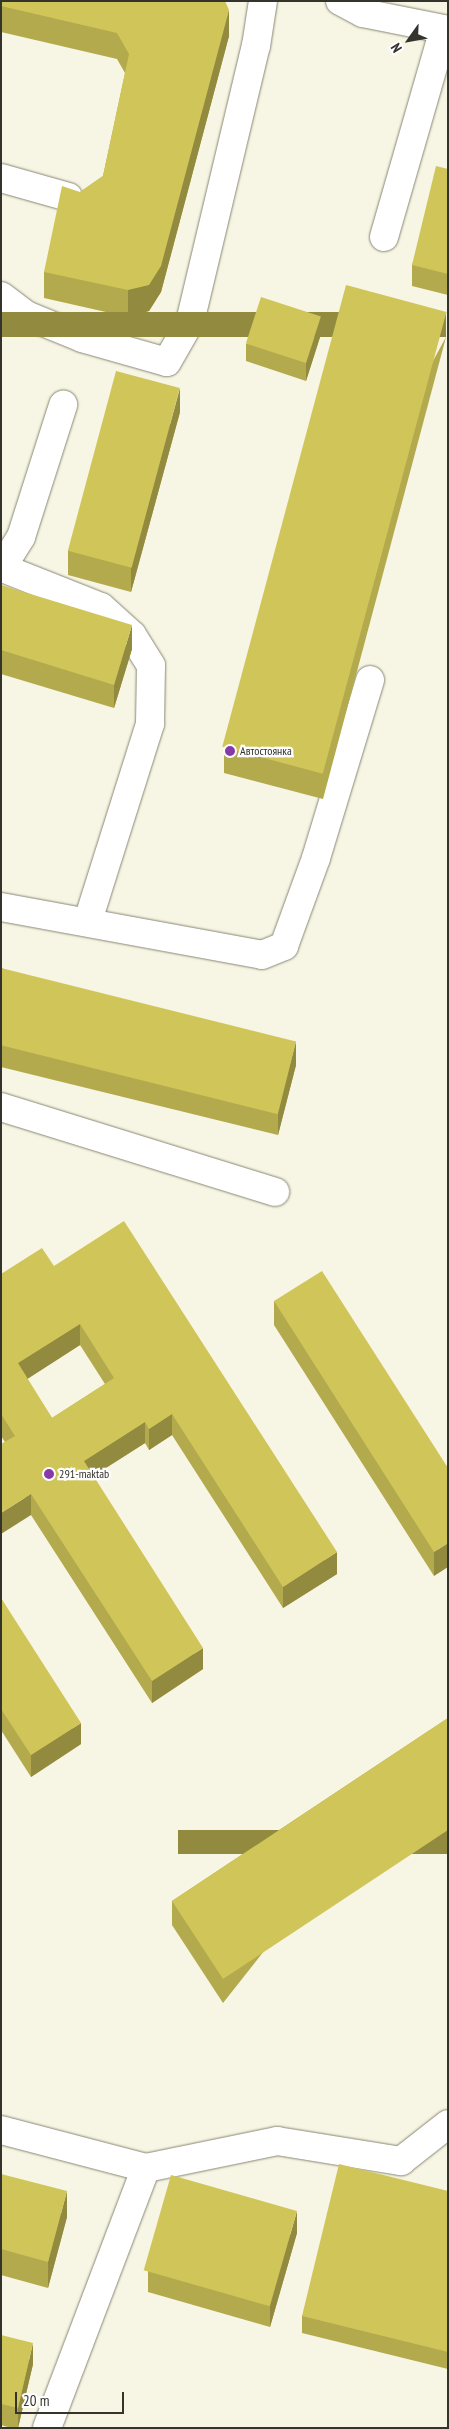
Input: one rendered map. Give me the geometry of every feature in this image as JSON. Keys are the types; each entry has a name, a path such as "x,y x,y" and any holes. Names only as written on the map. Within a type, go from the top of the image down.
{"street":[{"path":"1,296 26,315 82,338 167,362 190,322 256,46 263,1"},
{"path":"340,1 363,12 446,30 384,237"},
{"path":"1,178 68,197"},
{"path":"63,405 21,537 3,569 101,607 132,635 151,666 150,724 88,921"},
{"path":"1,906 262,955 284,946 316,858 370,680"},
{"path":"1,1107 275,1192"},
{"path":"1,2130 146,2168 277,2141 401,2162 448,2124"},
{"path":"47,2428 146,2168"}],"building":[{"path":"1,1 225,1 229,10 161,266 149,285 128,290 44,272 62,186 80,192 103,176 129,54 117,33 1,6"},
{"path":"436,166 448,169 448,274 412,265"},
{"path":"346,285 446,312 323,774 222,747"},
{"path":"261,297 321,316 306,363 246,344"},
{"path":"116,371 180,388 132,568 68,551"},
{"path":"1,585 132,625 114,685 1,650"},
{"path":"1,968 296,1042 278,1114 1,1045"},
{"name":"291-maktab","path":"124,1221 337,1552 283,1587 172,1414 149,1429 145,1422 84,1461 203,1648 152,1681 31,1494 1,1513 1,1444 15,1436 1,1414 1,1274 42,1248 54,1266","holes":["80,1324 114,1378 52,1418 18,1363"]},
{"path":"322,1271 448,1468 448,1543 434,1552 274,1301"},
{"path":"1,1598 81,1723 31,1755 1,1709"},
{"path":"448,1718 448,1830 223,1979 172,1901"},
{"path":"339,2164 448,2191 448,2352 302,2316"},
{"path":"1,2174 67,2191 48,2262 1,2249"},
{"path":"171,2175 297,2211 270,2306 144,2270"},
{"path":"1,2335 33,2343 18,2408 1,2404"}],"place":[{"name":"Автостоянка","path":"230,751"},
{"name":"291-maktab","path":"49,1474"}]}
